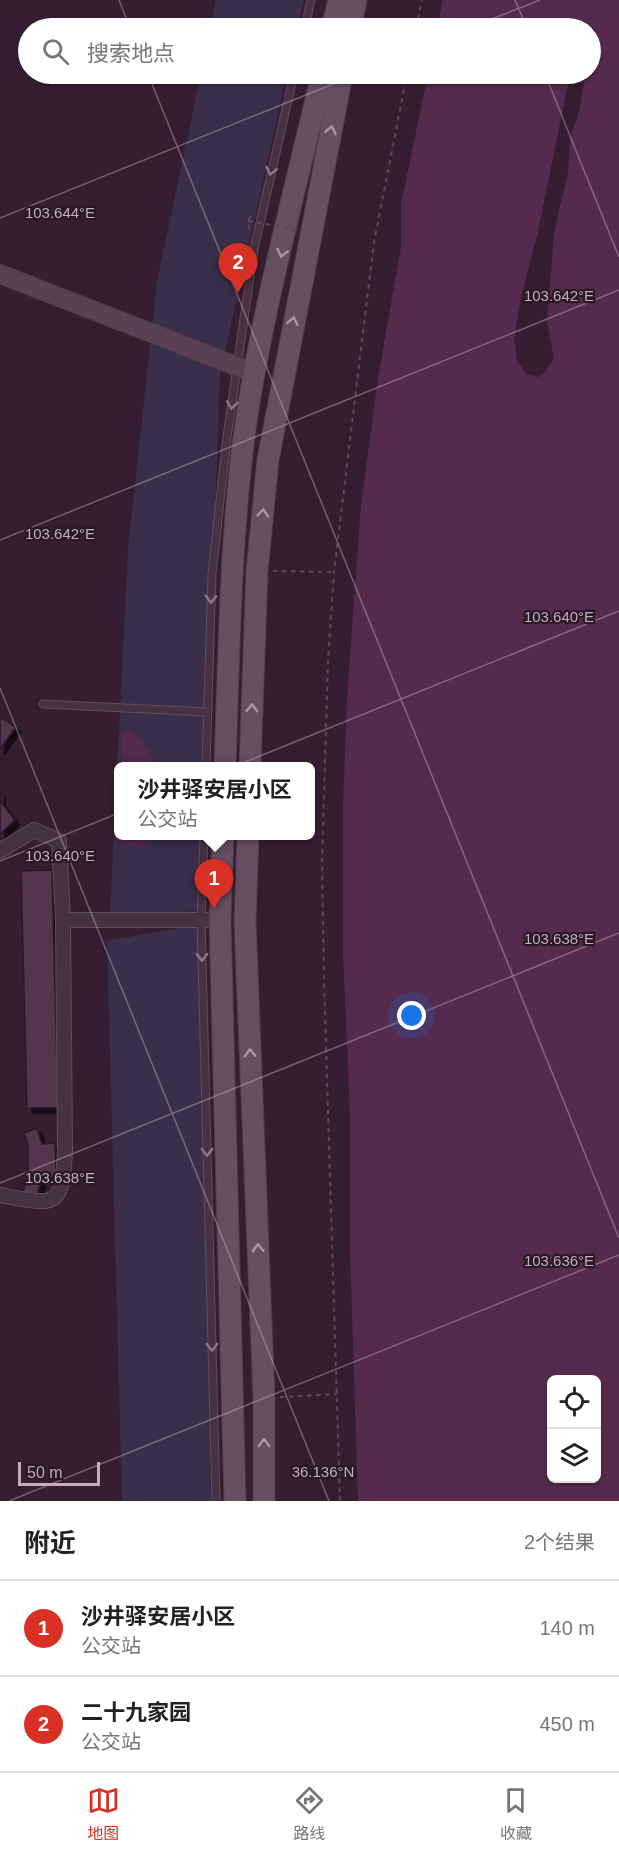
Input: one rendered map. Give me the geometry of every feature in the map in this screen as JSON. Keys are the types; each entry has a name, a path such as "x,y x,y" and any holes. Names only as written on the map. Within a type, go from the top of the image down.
{"main road":[{"path":"334,18 339,0"},
{"path":"352,18 356,0"},
{"path":"225,762 231,576 244,437 246,370 319,84"},
{"path":"250,762 257,571 268,460 279,389 340,84"},
{"path":"222,840 211,921 235,1501"},
{"path":"248,840 245,922 264,1398 264,1501"}],"street":[{"path":"0,274 246,370"},
{"path":"0,851 34,830 59,841 63,920 65,1150 63,1187 57,1196 41,1202 0,1195"},
{"path":"63,920 211,921"}],"lane":[{"path":"307,18 311,0"},
{"path":"206,762 212,574 246,370 254,249 292,84"},
{"path":"43,704 208,712"},
{"path":"204,840 211,921 216,1501"}],"path":[{"path":"418,18 422,0"},
{"path":"340,1501 322,863 327,660 334,572 374,242 405,84"},
{"path":"248,221 317,233"},
{"path":"257,571 334,572"},
{"path":"264,1398 337,1394"}],"shaded area":[{"path":"216,0 304,0 300,18 212,18"},
{"path":"443,0 619,0 619,1501 358,1501 350,1251 350,1116 343,952 343,805 347,697 361,505 378,378 401,247 401,204 426,84 568,84 537,236 521,297 514,340 517,360 526,374 538,377 544,373 554,358 547,322 554,233 568,172 570,139 579,112 583,84 601,84 601,18 439,18"},
{"path":"199,84 285,84 220,374 206,762 118,762 128,549 157,281"},
{"path":"128,728 139,736 155,762 122,762 122,733"},
{"path":"114,834 114,840 204,840 201,911 110,915"},
{"path":"120,840 147,840 142,848 120,843"},
{"path":"201,924 211,1501 122,1501 107,941"}],"building":[{"path":"0,717 16,727 0,749"},
{"path":"0,801 15,820 0,834"},
{"path":"52,870 58,1108 27,1108 21,871"},
{"path":"37,1128 42,1144 55,1143 56,1177 42,1178 37,1195 23,1192 28,1174 28,1144 24,1133"}],"place":[{"name":"二十九家园","path":"238,293"},
{"name":"沙井驿安居小区","path":"214,909"}]}
